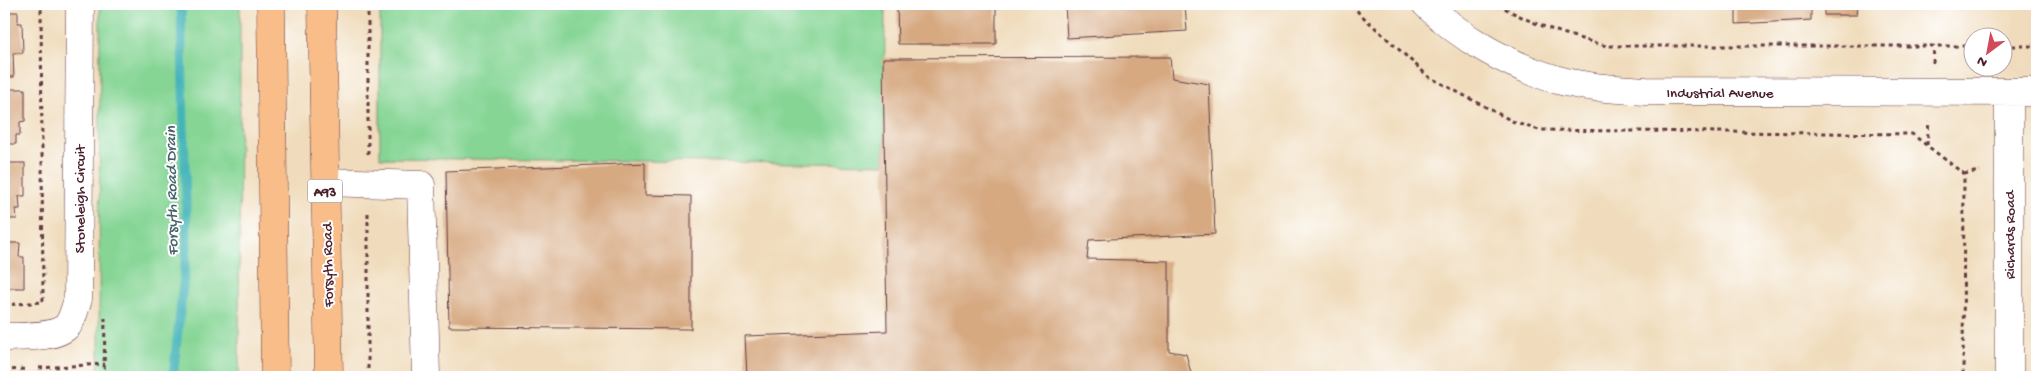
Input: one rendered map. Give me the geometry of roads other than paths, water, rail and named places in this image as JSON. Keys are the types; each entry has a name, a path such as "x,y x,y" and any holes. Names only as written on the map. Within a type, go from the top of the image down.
{"highway":[{"path":"270,4 275,377"},
{"name":"Forsyth Road","path":"322,4 329,377"}],"street":[{"name":"Stoneleigh Circuit","path":"4,337 44,335 67,326 78,299 80,4"},
{"name":"Industrial Avenue","path":"1426,4 1437,15 1475,42 1510,62 1559,80 1607,89 1656,92 2037,92"},
{"name":"Richards Road","path":"2009,92 2009,377"},
{"path":"325,182 421,185 426,377"}],"waterway":[{"name":"Forsyth Road Drain","path":"173,377 187,248 181,4"}]}
